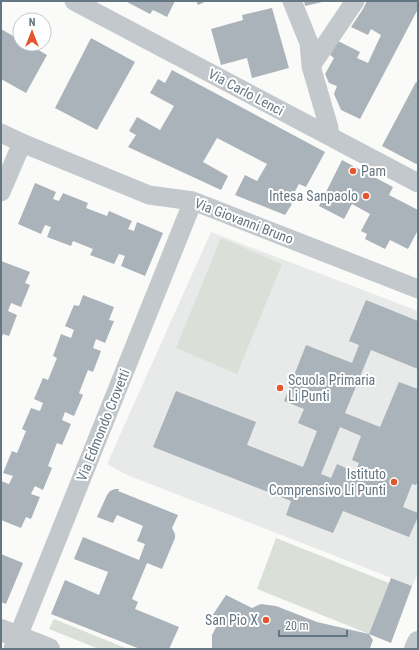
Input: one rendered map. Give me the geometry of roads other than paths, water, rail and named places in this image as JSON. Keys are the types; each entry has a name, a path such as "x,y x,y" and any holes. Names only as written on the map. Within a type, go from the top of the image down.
{"street":[{"name":"Via Carlo Lenci","path":"74,1 418,183"},
{"path":"292,1 309,43 311,66 329,128 329,136"},
{"path":"311,66 355,1"},
{"name":"Via Giovanni Bruno","path":"1,133 22,144 149,194 193,201 418,289"},
{"path":"1,192 22,144"},
{"name":"Via Edmondo Crovetti","path":"11,638 193,201"},
{"path":"11,638 49,649"},
{"path":"415,649 418,642"}],"place":[{"name":"Pam","path":"353,171"},
{"name":"Intesa Sanpaolo","path":"366,196"},
{"name":"Scuola Primaria Li Punti","path":"280,388"},
{"name":"Istituto Comprensivo Li Punti","path":"394,482"},
{"name":"San Pio X","path":"266,620"}]}
